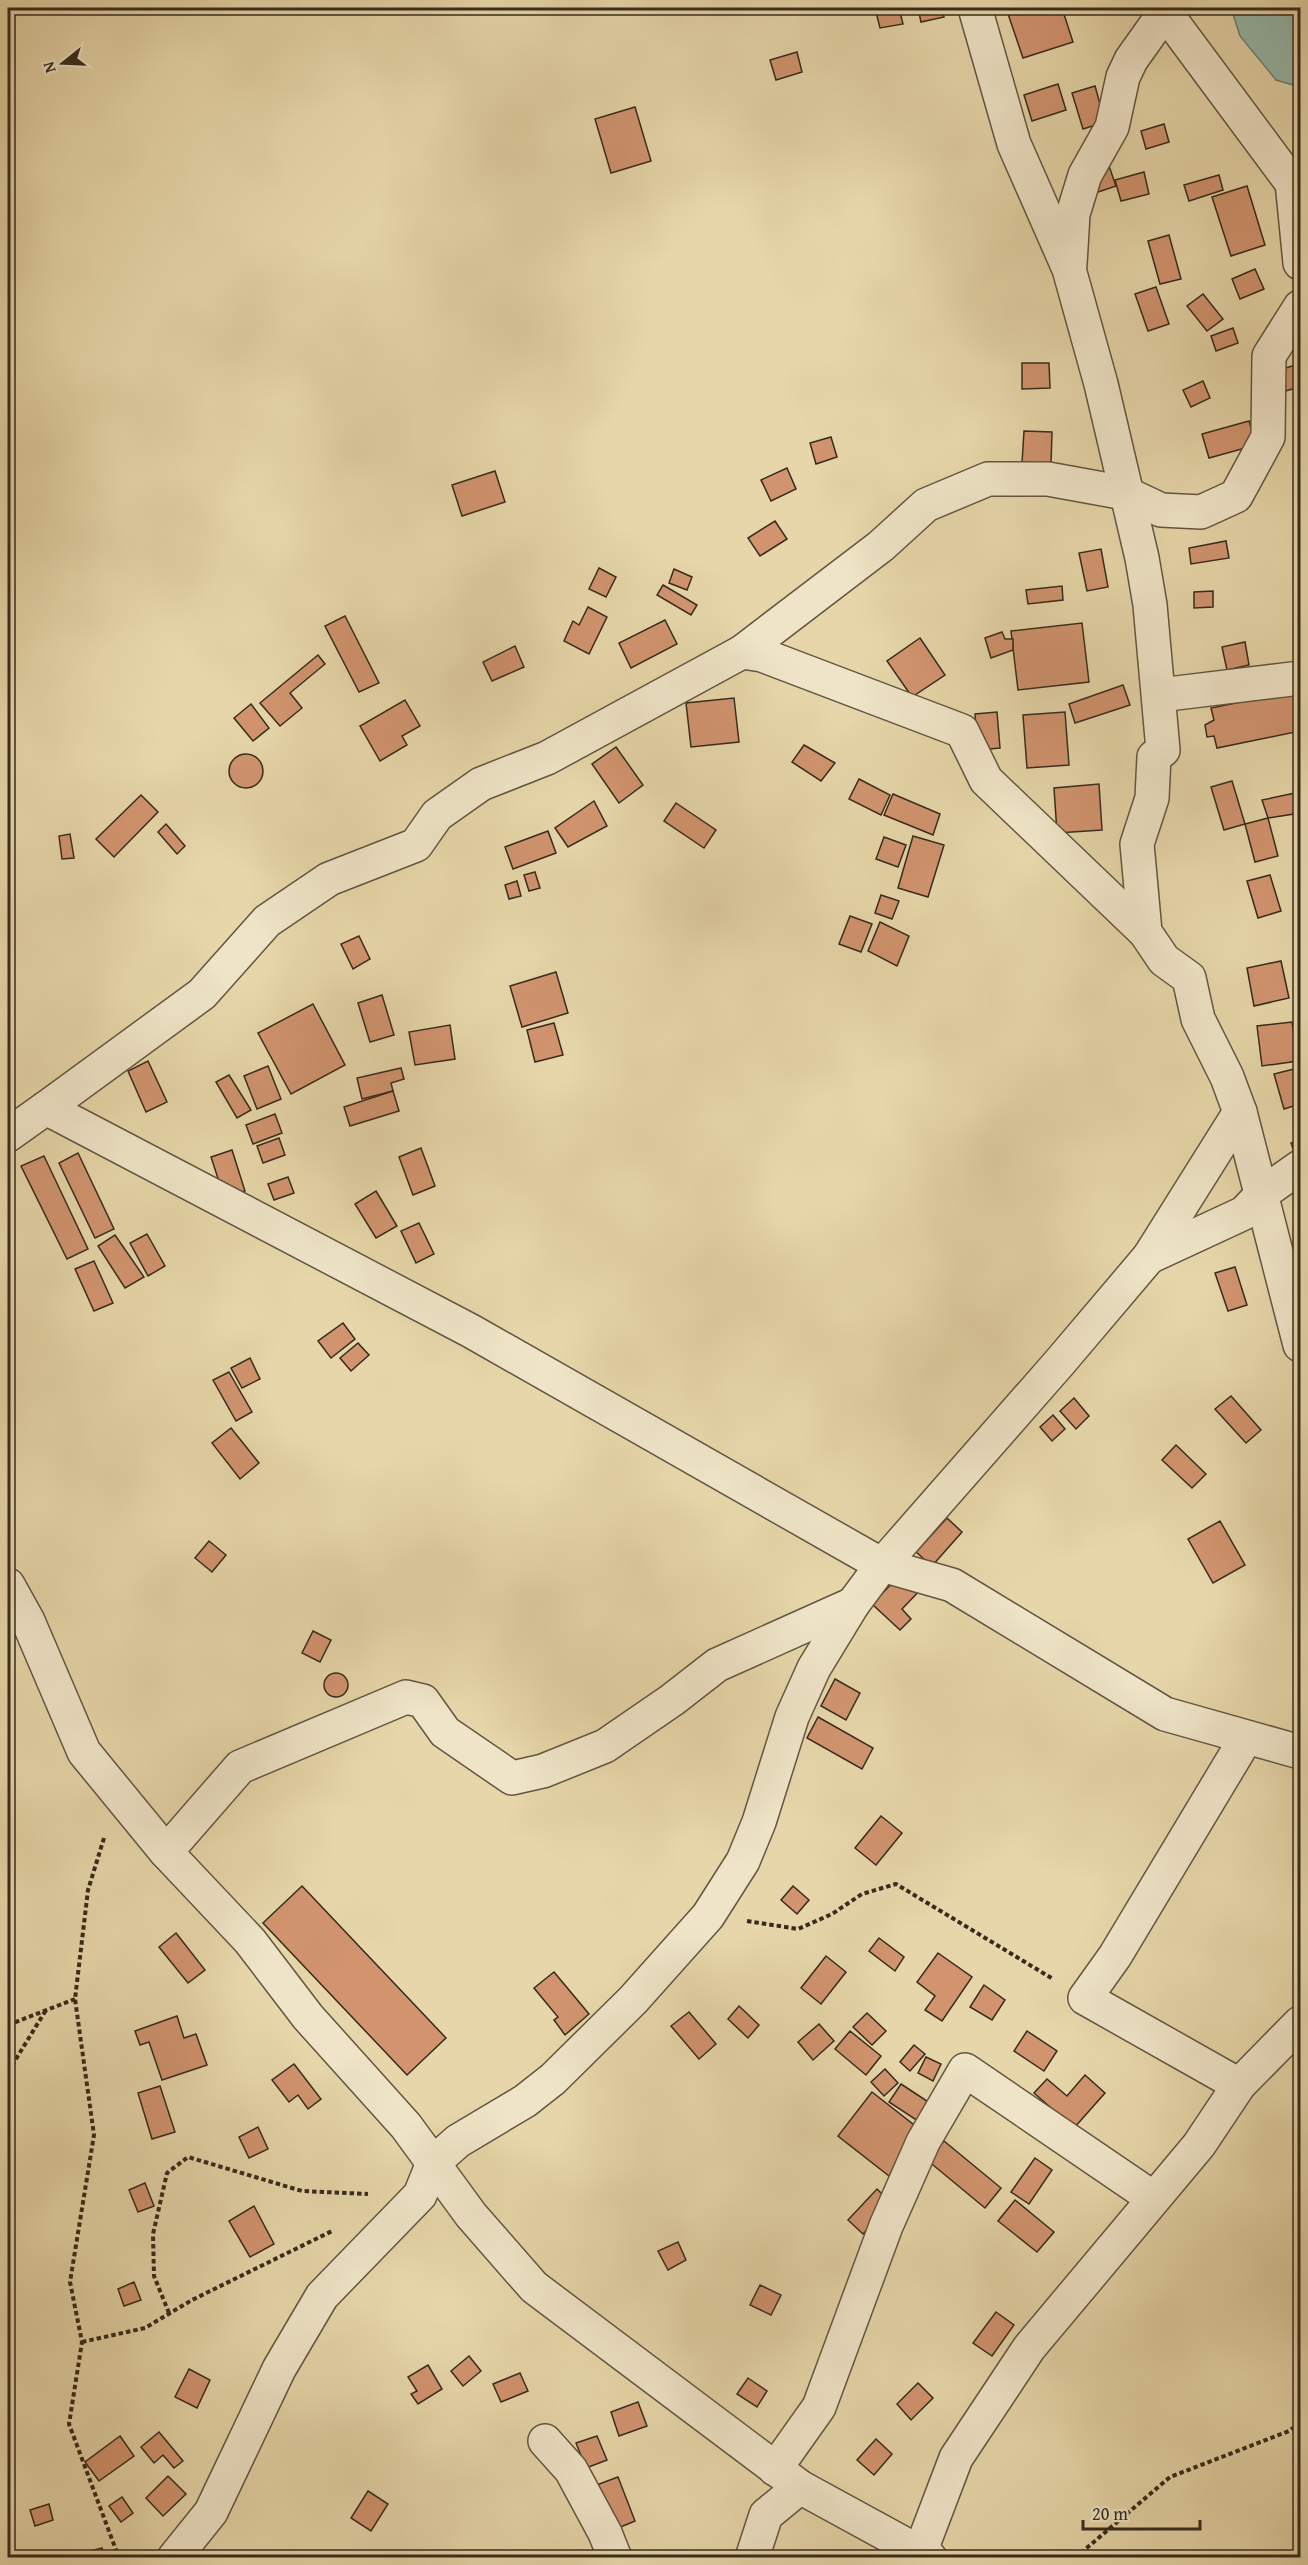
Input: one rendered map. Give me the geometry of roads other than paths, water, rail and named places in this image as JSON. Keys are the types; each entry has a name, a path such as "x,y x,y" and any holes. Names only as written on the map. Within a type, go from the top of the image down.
{"street":[{"path":"975,8 1014,144 1069,269 1101,384 1145,577 1160,695 1163,750 1154,757 1152,798 1137,844 1145,932"},
{"path":"1069,269 1073,214 1085,175 1112,127 1123,77 1131,60 1164,10 1296,188 1300,263"},
{"path":"8,1135 202,994 267,921 328,879 416,845 437,815 481,784 547,758 742,652 881,546 926,505 988,478 1048,478 1125,493 1161,510 1171,511 1201,512 1236,496 1268,437 1269,356 1300,307"},
{"path":"742,652 762,655 962,731 986,780 1145,932 1164,960 1189,978 1198,1019 1227,1077 1240,1112 1263,1193 1300,1345"},
{"path":"1160,695 1300,678"},
{"path":"45,1108 471,1331 882,1565 952,1585 1165,1714 1300,1752"},
{"path":"174,2558 211,2512 279,2369 322,2296 420,2196 433,2163 458,2141 525,2101 553,2079 633,2000 708,1916 743,1862 759,1822 792,1717 814,1668 853,1604 882,1565 1149,1257 1240,1112"},
{"path":"1149,1257 1244,1213 1263,1193 1300,1167"},
{"path":"8,1585 28,1621 56,1692 84,1752 166,1852 250,1941 308,2017 405,2126 471,2215 534,2287 787,2478 923,2556 956,2458 1029,2348 1199,2145 1239,2085 1300,2023"},
{"path":"166,1852 240,1767 406,1696 423,1701 445,1732 512,1778 543,1771 605,1746 672,1700 717,1665 769,1639 853,1604"},
{"path":"1239,2085 1085,1998 1126,1937 1246,1738"},
{"path":"752,2558 766,2515 787,2478 819,2407 886,2226 923,2142 965,2070 1154,2198"},
{"path":"545,2441 572,2470 605,2533 615,2558"}]}
